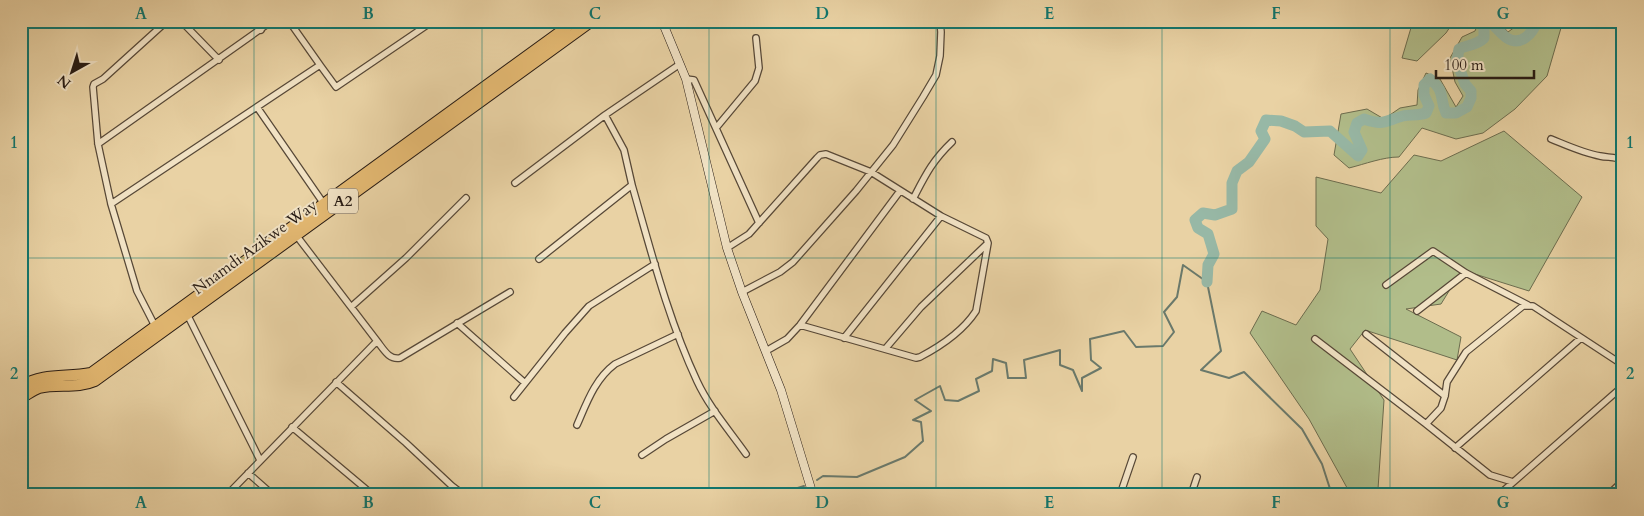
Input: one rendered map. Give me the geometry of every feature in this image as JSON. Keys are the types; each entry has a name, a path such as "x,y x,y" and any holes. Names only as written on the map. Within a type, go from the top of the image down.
{"highway":[{"name":"Nnamdi Azikwe Way","path":"21,386 33,379 47,376 91,373 575,21"},
{"name":"Nnamdi Azikwe Way","path":"21,398 39,388 82,386 95,382 592,21"}],"street":[{"path":"155,326 137,291 111,204 98,144 94,84 103,79 167,21"},
{"path":"181,21 219,60"},
{"path":"254,21 261,30"},
{"path":"98,144 272,21"},
{"path":"289,22 336,87 433,21"},
{"path":"662,21 686,79 727,248 742,292 782,390 812,491"},
{"path":"742,292 780,272 793,262 894,145 936,75 942,32 940,21"},
{"path":"716,128 755,81 759,68 756,38"},
{"path":"515,183 605,115 680,64"},
{"path":"111,204 320,65"},
{"path":"686,79 694,80 759,224"},
{"path":"257,107 324,204"},
{"path":"605,115 624,150 655,264 678,334 698,382 715,411 746,454"},
{"path":"1550,139 1590,154 1601,157 1613,157 1623,161"},
{"path":"913,199 931,164 952,142"},
{"path":"727,248 746,237 820,155 826,154 871,172 941,216 986,238 988,244 976,311 971,319 952,337 920,357 916,358 800,324"},
{"path":"539,259 632,185"},
{"path":"766,351 775,348 787,339 800,324 900,191"},
{"path":"351,307 406,258 466,198"},
{"path":"844,338 941,216"},
{"path":"296,235 377,341 390,357 394,359 400,358 510,292"},
{"path":"886,348 921,307 988,244"},
{"path":"1386,285 1433,251 1466,272 1533,306 1623,365"},
{"path":"514,397 589,306 655,264"},
{"path":"1417,311 1466,272"},
{"path":"1426,424 1441,408 1445,396 1446,382 1466,352 1523,306 1528,305"},
{"path":"187,314 260,460"},
{"path":"457,323 525,384"},
{"path":"577,425 591,393 607,370 615,364 678,334"},
{"path":"1366,334 1445,396"},
{"path":"1315,338 1490,475 1513,482"},
{"path":"1455,448 1581,338"},
{"path":"227,495 377,341"},
{"path":"336,382 464,495"},
{"path":"1500,494 1623,386"},
{"path":"642,456 666,439 715,411"},
{"path":"292,427 373,495"},
{"path":"1120,495 1133,457"},
{"path":"248,473 272,495"},
{"path":"1191,495 1197,477"},
{"path":"1608,495 1623,481"},
{"path":"1500,494 1511,495"}],"green space":[{"path":"1413,21 1454,21 1446,33 1417,61 1402,58"},
{"path":"1479,21 1498,21 1508,32 1523,21 1563,21 1547,76 1515,109 1483,133 1456,139 1422,128 1399,157 1380,159 1349,168 1334,155 1341,114 1367,109 1384,119 1400,108 1417,105 1418,90 1426,73 1440,79 1456,107 1463,96 1455,82 1450,58 1462,37 1475,31"},
{"path":"1504,131 1582,197 1529,291 1462,270 1441,304 1406,309 1461,337 1457,360 1365,330 1350,349 1384,400 1378,489 1361,495 1351,495 1309,419 1250,333 1262,311 1296,325 1320,290 1328,239 1316,226 1316,177 1381,193 1414,155 1441,161"}],"waterway":[{"path":"1489,21 1507,38 1517,41 1526,37 1533,30 1537,21"},
{"path":"1207,282 1208,265 1214,254 1208,234 1198,228 1195,220 1203,213 1215,215 1232,209 1232,183 1237,171 1249,162 1265,139 1261,131 1266,120 1281,121 1295,126 1304,132 1330,131 1358,156 1362,150 1354,132 1357,123 1364,119 1384,122 1406,115 1426,113 1429,106 1424,95 1424,85 1430,79 1440,92 1446,113 1456,113 1467,107 1471,98 1471,91 1465,84 1457,61 1459,49 1475,44 1484,38 1484,26 1489,21"},
{"path":"817,480 823,476 857,477 905,457 923,441 921,422 913,420 931,411 915,400 940,386 945,400 958,401 979,391 976,379 992,371 993,359 1006,363 1008,378 1026,378 1024,360 1060,350 1060,365 1073,370 1082,391 1082,378 1101,368 1091,360 1090,339 1124,331 1136,347 1163,346 1174,332 1164,312 1177,297 1183,265 1207,282 1221,351 1201,370 1229,378 1244,372 1302,429 1322,464 1332,495"},
{"path":"771,495 804,486"}]}
